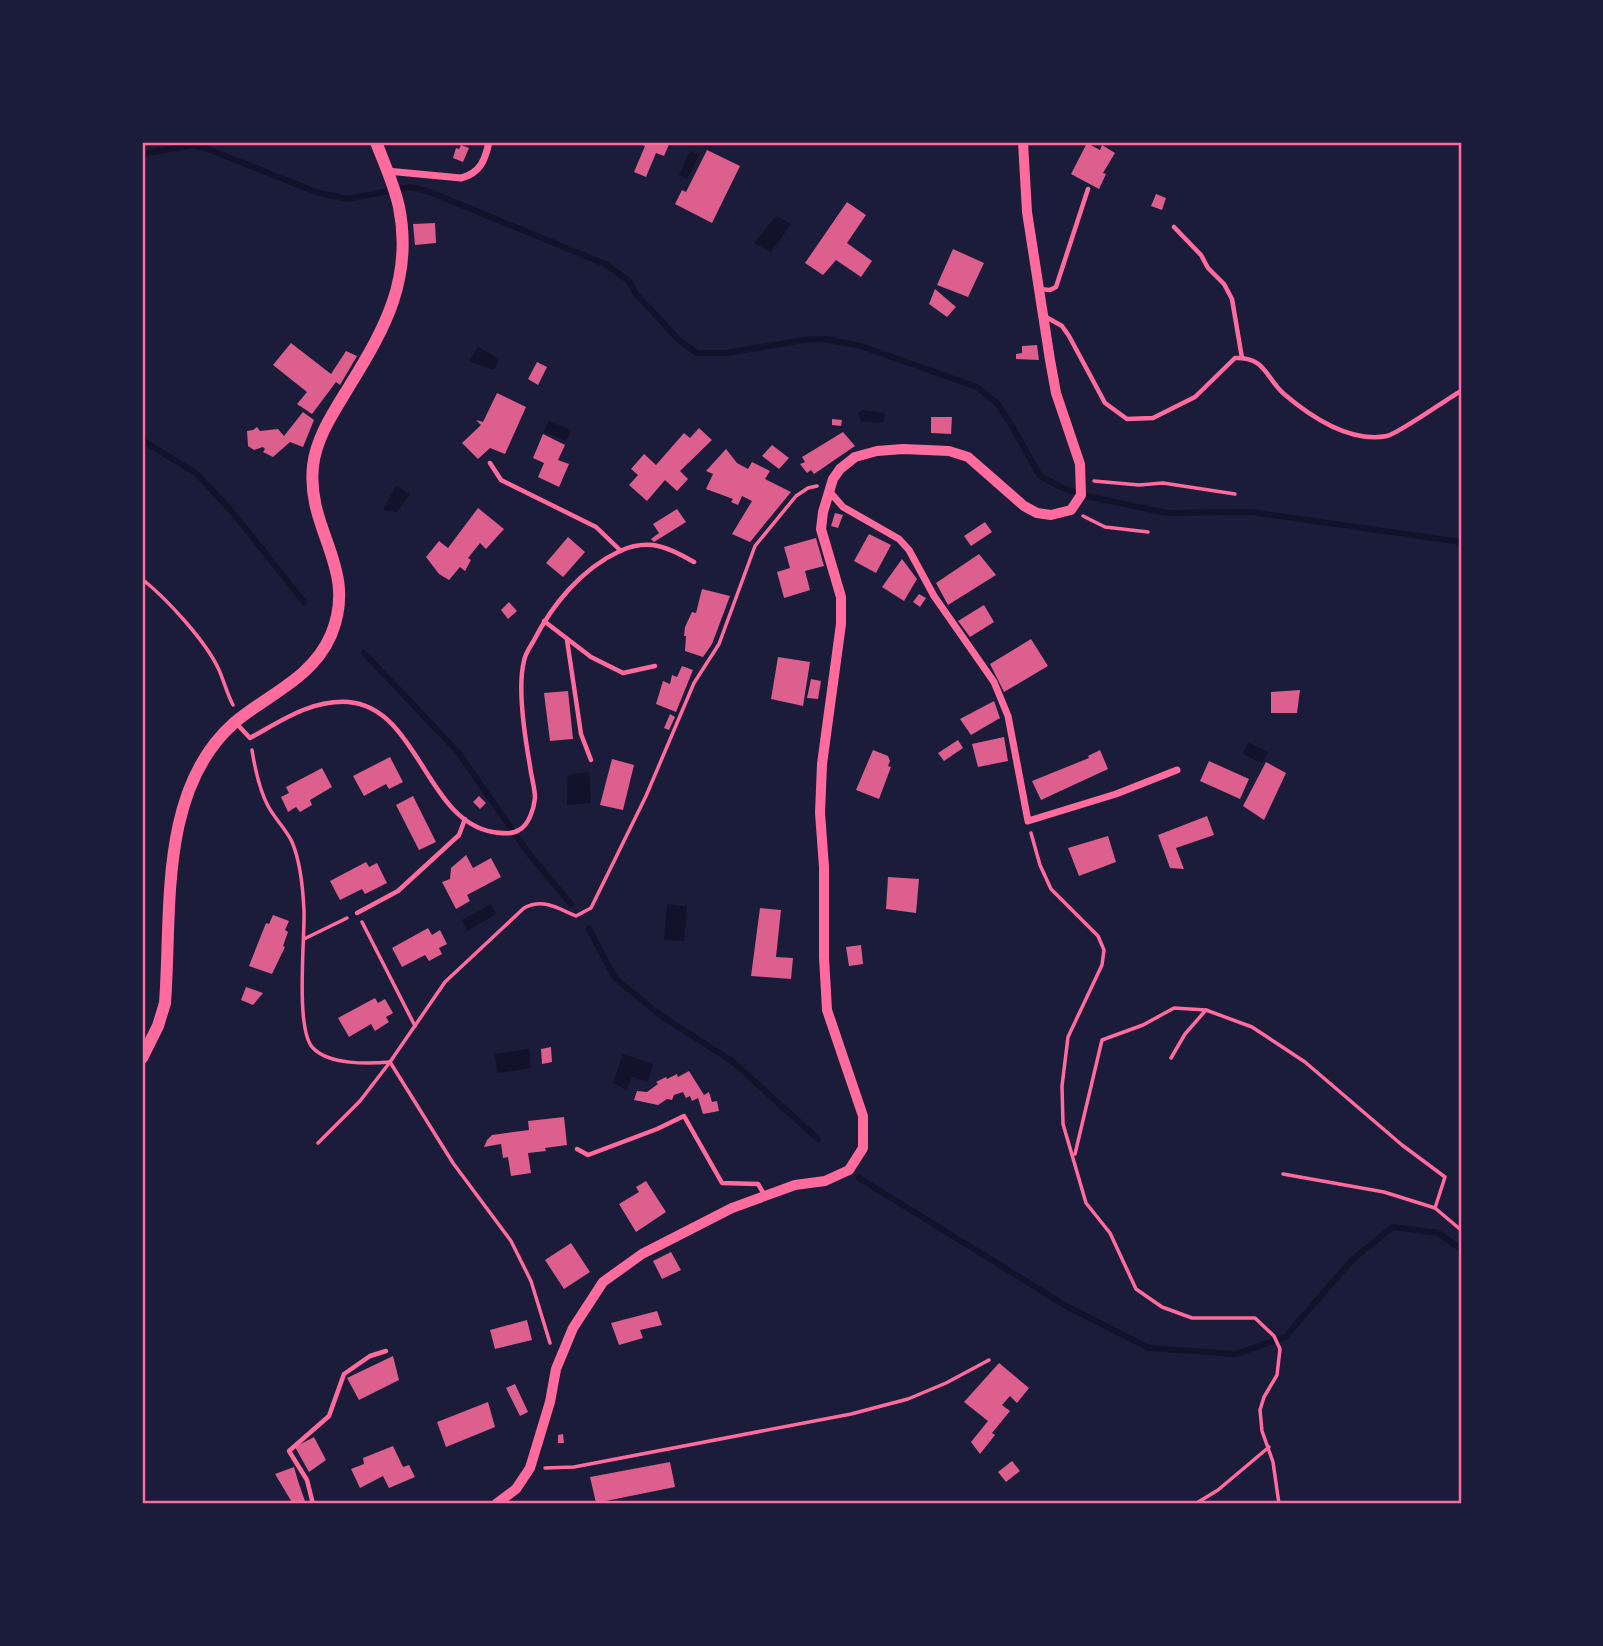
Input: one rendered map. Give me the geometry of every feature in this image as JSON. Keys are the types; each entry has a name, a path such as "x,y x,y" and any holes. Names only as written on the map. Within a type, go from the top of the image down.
{"main road":[{"path":"142,1058 158,1026 165,1003 172,868 179,820 192,782 201,763 237,717 284,690 309,668 329,638 340,606 339,578 315,506 311,481 314,456 329,420 379,337 399,288 402,233 399,206 376,142"}],"street":[{"path":"389,175 461,178 472,175 481,167 489,142"},
{"path":"496,1504 516,1489 530,1468 550,1402 556,1369 573,1328 603,1282 642,1254 689,1229 765,1195 794,1185 825,1181 849,1170 863,1148 863,1116 827,1010 822,765 841,624 841,597 821,529 829,491 841,468 855,457 890,450 949,451 968,457 1024,506 1037,513 1051,515 1071,510 1081,495 1080,464 1056,393 1038,289 1027,212 1023,142"},
{"path":"829,491 843,507 899,540 909,550 934,596 994,682 1008,716 1028,821 1116,794 1177,770"}],"lane":[{"path":"1038,289 1050,290 1056,287 1088,189"},
{"path":"1174,227 1224,284 1231,299 1242,358"},
{"path":"1043,315 1062,326 1105,403 1127,419 1153,418 1195,397 1235,358 1250,357 1262,366 1283,393 1325,423 1355,435 1388,436 1461,391"},
{"path":"490,463 501,480 596,527 621,551"},
{"path":"237,717 250,738 306,707 350,702 368,708 383,717 402,735 449,803 465,819 486,831 506,834 521,830 530,817 535,797 522,702 524,660 544,621 562,594 597,565 634,545 669,547 694,562"},
{"path":"544,621 591,657 624,673 655,666"},
{"path":"567,639 581,734 591,760"},
{"path":"357,913 398,891 459,835 465,819"},
{"path":"578,1149 588,1155 684,1116 722,1183 758,1184 765,1195"},
{"path":"313,1504 307,1480 289,1451 329,1416 344,1374 370,1356 386,1351"}],"path":[{"path":"1082,478 1139,485 1163,483 1235,494"},
{"path":"318,1143 360,1101 445,982 524,908 543,902 576,916 591,908 646,796 694,683 719,644 755,546 796,496 808,488 819,486 829,491"},
{"path":"1071,510 1105,527 1147,532"},
{"path":"142,579 160,593 204,646 218,668 237,717"},
{"path":"250,738 255,772 267,805 292,842 300,872 304,912 304,1017 306,1034 312,1048 344,1061 390,1062"},
{"path":"1028,821 1040,865 1051,889 1098,936 1104,950 1102,965 1068,1037 1062,1086 1063,1125 1086,1203 1110,1233 1136,1289 1162,1307 1192,1318 1255,1318 1274,1336 1280,1349 1277,1375 1259,1410 1279,1504"},
{"path":"303,940 357,913 415,1026"},
{"path":"1074,1156 1102,1040 1143,1025 1174,1008 1206,1010 1252,1027 1305,1062 1392,1137 1445,1177 1435,1208"},
{"path":"1171,1058 1185,1034 1206,1010"},
{"path":"390,1062 453,1163 511,1241 531,1282 556,1369"},
{"path":"1283,1174 1384,1192 1435,1208 1461,1230"},
{"path":"530,1468 574,1467 851,1414 908,1399 989,1360"},
{"path":"1195,1504 1218,1490 1269,1447"}],"shaded area":[{"path":"690,151 699,155 687,179 679,175"},
{"path":"776,216 791,224 771,252 754,243"},
{"path":"478,347 499,359 494,370 469,361"},
{"path":"863,410 885,413 883,423 861,421 858,413"},
{"path":"549,421 571,430 566,441 544,432"},
{"path":"396,486 410,494 397,512 383,510"},
{"path":"1248,742 1268,752 1262,763 1243,754"},
{"path":"589,772 591,803 567,805 568,775"},
{"path":"491,904 496,914 467,931 462,920"},
{"path":"667,904 687,907 684,941 664,940"},
{"path":"529,1049 531,1068 497,1073 495,1054"},
{"path":"623,1054 653,1064 648,1081 632,1077 626,1089 613,1083"}],"building":[{"path":"635,142 670,142 664,156 656,153 646,177 634,172 645,146"},
{"path":"1087,143 1100,150 1102,145 1115,153 1103,173 1106,174 1099,189 1071,174"},
{"path":"461,145 469,148 463,162 453,158 456,148 459,149"},
{"path":"707,150 740,166 712,223 675,204 682,190 686,192"},
{"path":"1156,194 1166,198 1162,210 1151,206"},
{"path":"847,202 866,215 847,243 872,261 861,277 836,260 823,275 805,263"},
{"path":"435,223 436,243 415,245 413,224"},
{"path":"953,249 984,263 968,297 937,285"},
{"path":"935,289 956,307 947,317 929,304"},
{"path":"291,343 331,374 346,351 357,356 340,385 336,382 312,414 297,404 307,392 273,365"},
{"path":"1037,345 1039,360 1016,359 1016,354 1022,353 1022,346"},
{"path":"537,362 547,367 538,385 528,379"},
{"path":"497,393 526,407 505,454 490,448 478,459 462,443 481,425 476,420 483,422"},
{"path":"303,412 314,420 303,447 290,442 273,457 263,452 263,447 254,450 248,446 247,431 257,427 260,431 278,429 284,436"},
{"path":"931,417 952,417 951,434 931,433"},
{"path":"832,419 842,420 841,426 832,425"},
{"path":"699,428 712,440 680,471 688,479 677,491 665,480 647,501 629,485 638,475 631,469 644,454 656,465 684,433 690,438"},
{"path":"843,432 855,446 814,474 811,470 807,473 800,464 805,462 802,457"},
{"path":"543,434 565,445 558,460 569,464 559,487 538,477 544,463 533,458"},
{"path":"772,445 789,458 779,469 762,456"},
{"path":"726,449 737,463 748,469 752,462 770,471 765,479 791,492 750,542 732,534 752,501 742,496 738,505 731,502 733,499 706,489 713,474 706,471"},
{"path":"478,508 504,529 486,549 480,543 468,558 471,560 465,571 460,567 449,580 439,574 426,557 439,541 448,548"},
{"path":"677,509 686,522 654,542 651,539 659,533 653,524"},
{"path":"835,513 843,515 838,528 831,526"},
{"path":"985,522 992,532 971,546 964,536"},
{"path":"869,534 891,545 876,573 854,561"},
{"path":"568,537 585,552 563,577 546,563"},
{"path":"816,538 824,566 805,571 810,590 784,598 777,572 790,568 784,547"},
{"path":"979,554 996,575 948,605 936,583"},
{"path":"902,559 917,579 904,601 882,587"},
{"path":"702,589 730,596 712,644 703,657 685,651 684,636 692,612 696,613"},
{"path":"919,594 926,598 920,607 913,602"},
{"path":"509,602 517,611 508,619 501,610"},
{"path":"984,605 994,622 970,637 958,621"},
{"path":"1031,639 1048,666 1004,692 990,664"},
{"path":"778,657 810,662 803,706 771,699"},
{"path":"682,666 693,670 676,712 656,704 663,681 670,684 672,675 677,677"},
{"path":"811,679 821,681 818,699 807,698"},
{"path":"1300,690 1297,713 1271,713 1271,692"},
{"path":"568,691 573,739 550,741 544,693"},
{"path":"994,701 1000,718 971,735 960,719"},
{"path":"670,714 675,717 669,730 664,728"},
{"path":"1004,737 1008,761 978,767 972,744"},
{"path":"958,740 963,748 944,761 938,753"},
{"path":"873,750 888,756 888,766 891,767 879,799 856,790"},
{"path":"1100,750 1108,769 1041,800 1032,781 1089,758 1088,756"},
{"path":"390,757 403,782 389,789 386,784 364,796 353,776"},
{"path":"612,759 634,765 623,810 600,805"},
{"path":"1209,761 1249,779 1240,799 1200,781"},
{"path":"1266,762 1286,773 1264,820 1243,806"},
{"path":"322,768 332,787 310,800 312,805 300,812 296,807 288,812 281,797 289,793 286,787"},
{"path":"413,796 436,842 419,850 396,805"},
{"path":"479,796 486,803 480,809 473,802"},
{"path":"1207,816 1214,835 1176,848 1184,869 1170,868 1158,835"},
{"path":"1108,836 1116,862 1079,876 1068,848"},
{"path":"466,855 473,868 491,858 501,877 467,895 470,901 456,909 442,882 450,879 451,868"},
{"path":"366,862 369,867 377,863 387,883 365,894 362,889 340,900 330,881"},
{"path":"888,877 919,879 916,913 886,909"},
{"path":"760,908 781,910 776,957 793,958 791,979 751,976"},
{"path":"273,915 289,921 285,930 288,932 283,946 285,947 272,974 249,966 266,923 269,924"},
{"path":"428,928 432,935 440,930 447,944 439,948 442,954 429,961 425,955 402,967 392,948"},
{"path":"861,945 863,964 849,966 846,947"},
{"path":"246,987 263,993 253,1005 241,1000"},
{"path":"375,998 378,1003 385,999 393,1013 386,1017 389,1022 375,1031 371,1024 349,1037 338,1018"},
{"path":"551,1047 552,1062 542,1064 541,1049"},
{"path":"689,1071 704,1095 709,1092 712,1102 717,1101 719,1111 703,1114 698,1098 692,1101 690,1096 686,1098 683,1092 658,1105 634,1100 637,1091 647,1092 658,1084 656,1082 666,1077 667,1079 677,1074 678,1077"},
{"path":"564,1117 567,1145 528,1153 531,1173 511,1176 508,1157 503,1158 501,1144 484,1147 492,1135 529,1130 528,1121"},
{"path":"646,1181 666,1212 636,1232 619,1204 639,1192 636,1187"},
{"path":"571,1243 590,1272 564,1289 545,1260"},
{"path":"671,1252 681,1270 662,1279 653,1261"},
{"path":"657,1311 662,1325 640,1330 643,1338 619,1345 611,1323"},
{"path":"527,1320 532,1340 495,1349 490,1330"},
{"path":"393,1356 399,1380 359,1400 347,1378"},
{"path":"999,1363 1029,1388 1017,1403 1010,1396 1002,1405 1010,1411 992,1433 995,1435 980,1454 971,1442 988,1421 964,1402"},
{"path":"515,1384 528,1412 520,1416 506,1388"},
{"path":"488,1402 495,1427 446,1447 437,1422"},
{"path":"563,1434 564,1443 558,1443 558,1435"},
{"path":"314,1437 326,1460 309,1472 295,1447"},
{"path":"393,1446 403,1467 409,1465 415,1477 389,1488 383,1476 360,1488 351,1469 364,1464 363,1458"},
{"path":"1012,1461 1020,1471 1006,1482 998,1472"},
{"path":"670,1462 675,1487 596,1503 590,1477"},
{"path":"294,1467 306,1504 293,1504 275,1474"}],"waterway":[{"path":"142,154 192,145 316,192 347,199 410,187 430,192 605,264 629,281 636,294 680,341 697,353 726,353 825,339 861,346 977,387 997,403 1040,476 1086,496 1167,513 1251,512 1461,542"},
{"path":"142,440 197,474 234,514 304,602"},
{"path":"364,653 458,752 529,854 571,904"},
{"path":"589,929 615,978 660,1015 732,1061 818,1139"},
{"path":"859,1178 1068,1307 1149,1348 1236,1354 1285,1337 1353,1259 1393,1227 1438,1233 1461,1249"}]}
